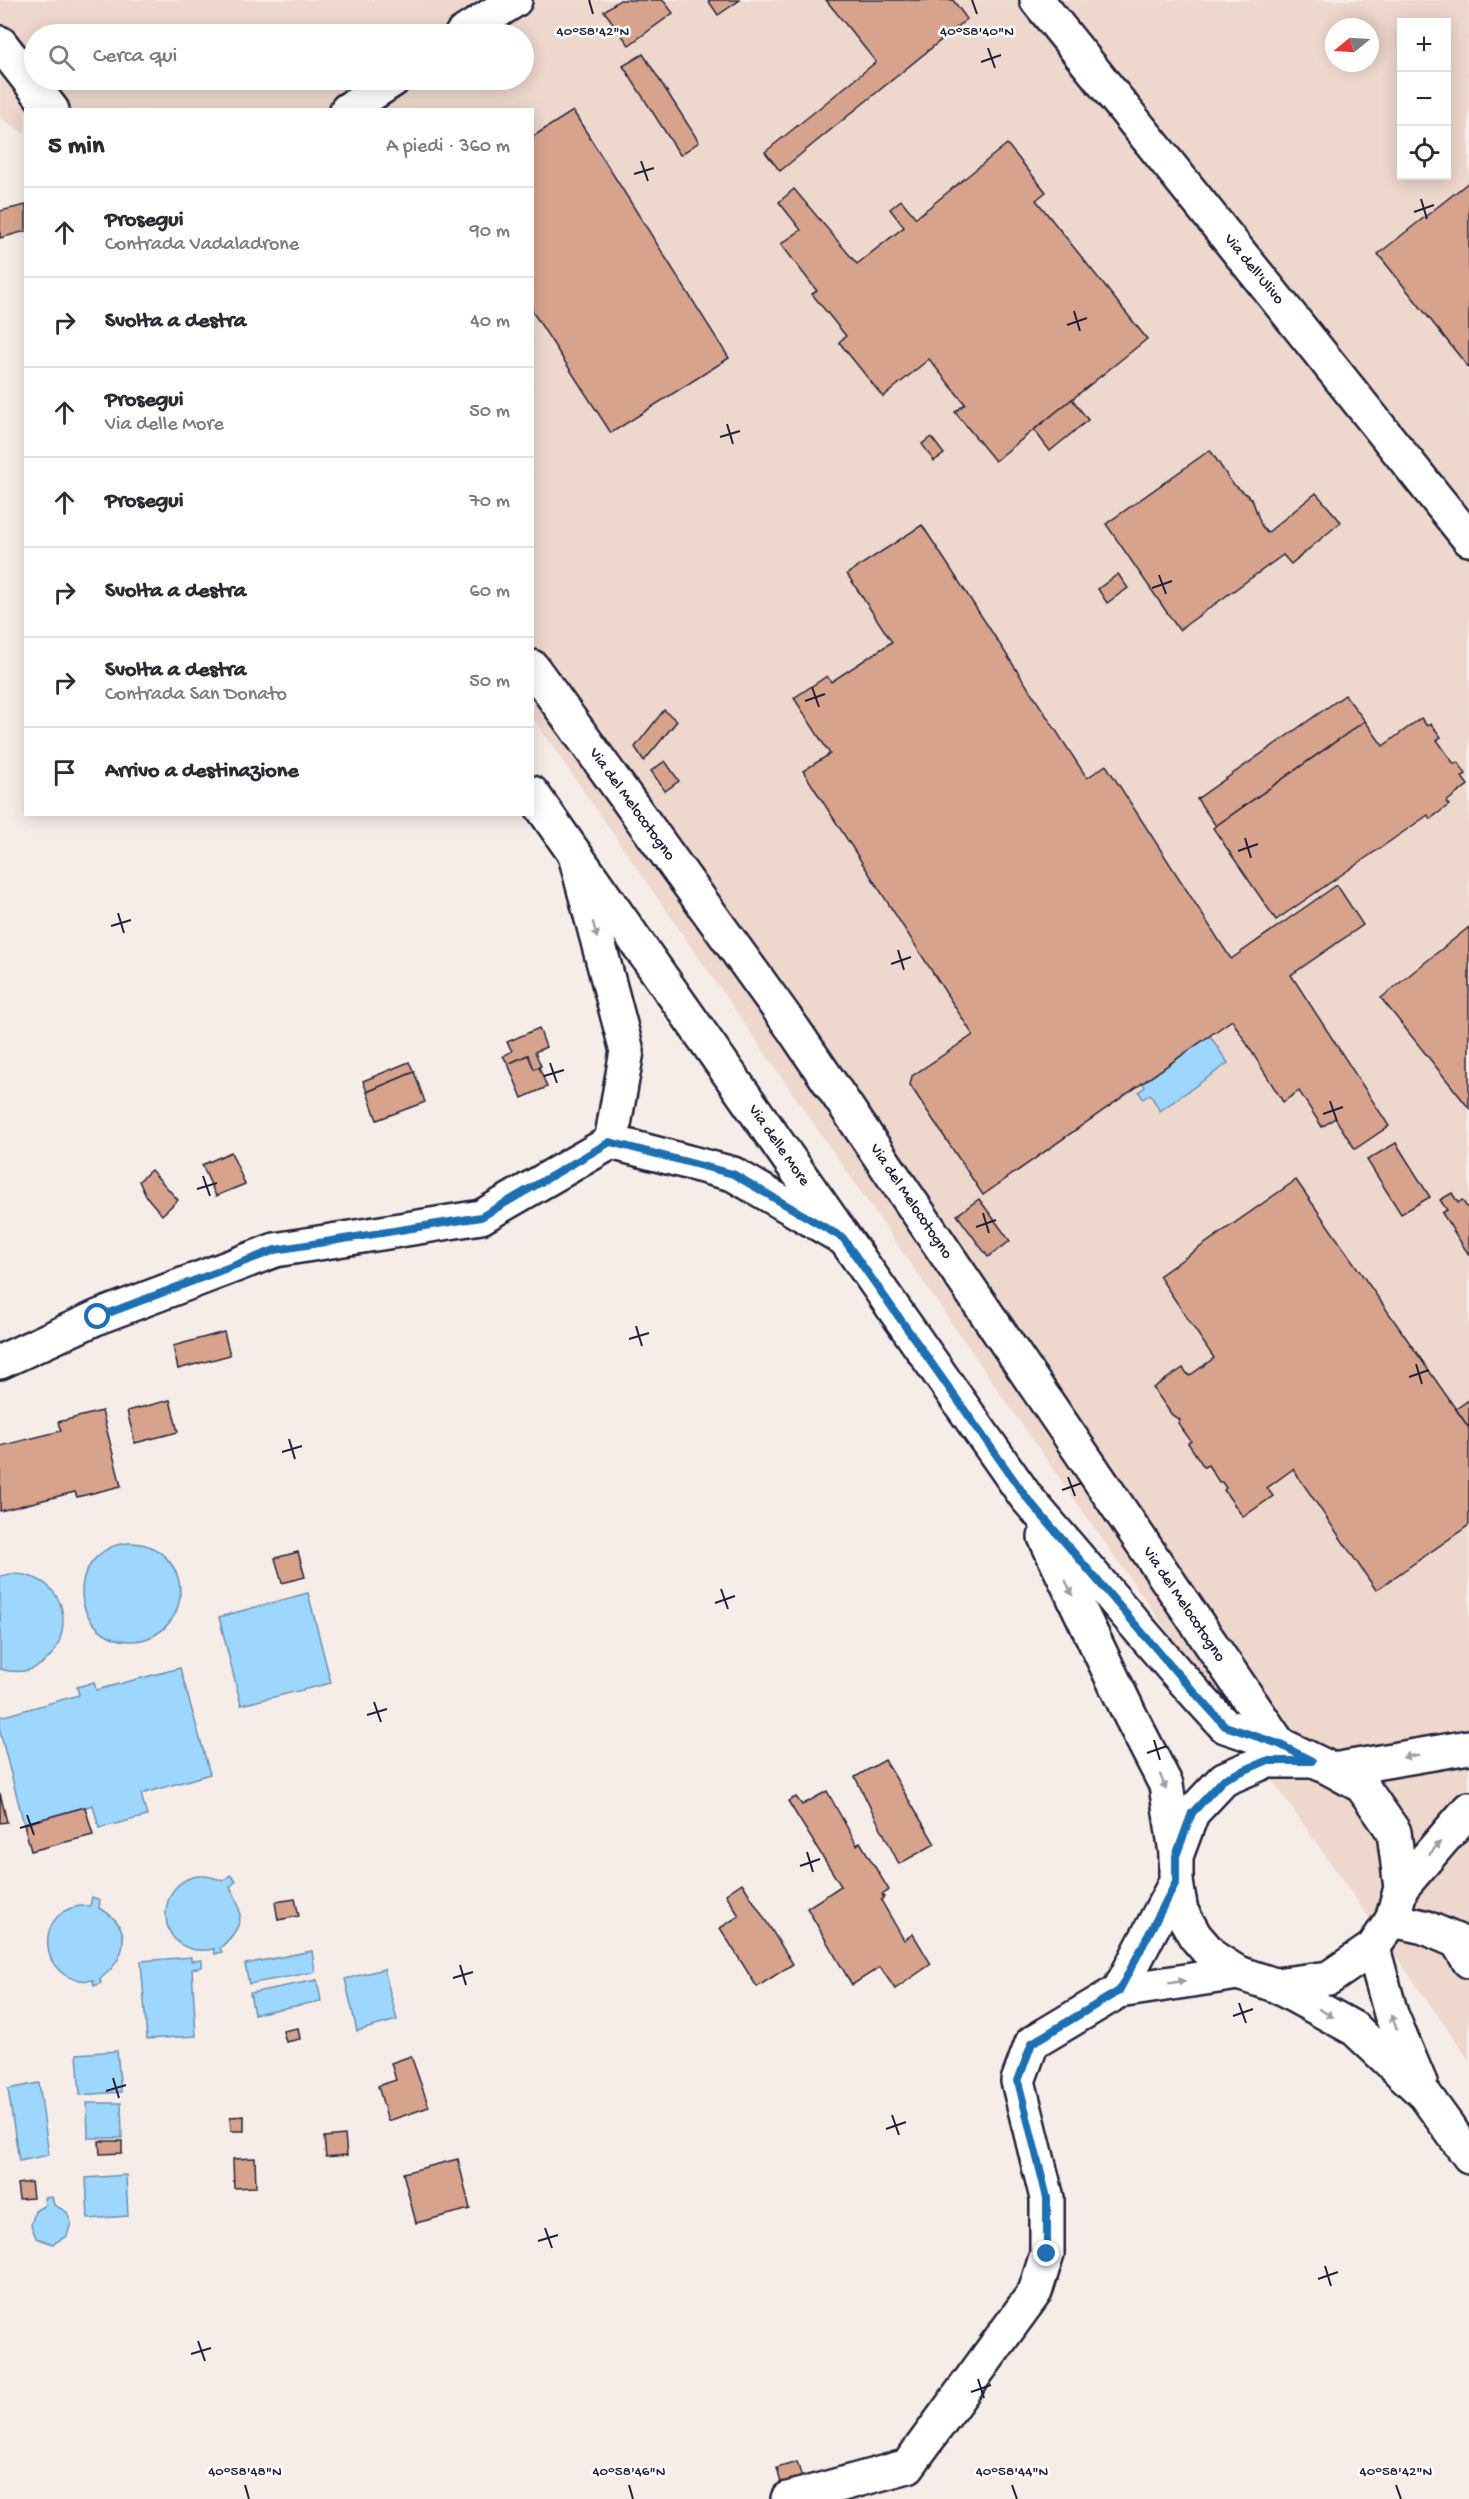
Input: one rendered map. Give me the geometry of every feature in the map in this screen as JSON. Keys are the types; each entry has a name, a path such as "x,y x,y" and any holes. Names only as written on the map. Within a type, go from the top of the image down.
{"street":[{"path":"478,24 515,0"},
{"name":"Via dell'Ulivo","path":"1037,0 1469,539"},
{"path":"0,44 24,74"},
{"path":"36,90 50,108"},
{"path":"350,108 378,90"},
{"name":"Via del Melocotogno","path":"534,670 794,1030 1279,1744"},
{"name":"Via delle More","path":"534,796 1026,1497"},
{"path":"574,854 627,1051 610,1142"},
{"path":"0,1362 98,1317 275,1250 481,1217 610,1142 733,1174 843,1238"},
{"path":"1026,1497 1225,1726 1279,1744 1362,1786 1394,1832 1401,1888 1392,1920 1373,1948 1329,1978 1275,1985"},
{"path":"1026,1497 1166,1785 1181,1911 1195,1936 1214,1958 1238,1973 1275,1985 1354,2029 1425,2095 1469,2156"},
{"path":"1119,1991 1176,1869 1192,1813 1224,1779 1266,1761 1323,1766 1469,1747"},
{"path":"1401,1888 1469,1809"},
{"path":"1392,1920 1424,1927 1457,1941 1469,1961"},
{"path":"1373,1948 1391,2014 1425,2095"},
{"path":"789,2499 908,2466 1035,2292 1047,2254 1047,2198 1018,2081 1032,2043 1119,1991 1238,1973"}],"shaded area":[{"path":"0,0 1469,0 1469,2060 1018,1419 534,719 534,108 24,108 24,133 0,118"}],"water":[{"path":"1210,1036 1228,1063 1160,1111 1150,1094 1143,1099 1139,1092 1145,1087 1143,1083"},
{"path":"131,1543 150,1546 166,1557 177,1573 180,1592 177,1611 166,1627 150,1638 131,1641 112,1638 96,1627 85,1611 82,1592 85,1573 96,1557 112,1546"},
{"path":"10,1574 36,1579 53,1591 62,1609 62,1629 56,1648 43,1663 24,1671 0,1669 0,1576"},
{"path":"308,1593 331,1683 241,1705 219,1617"},
{"path":"180,1668 210,1774 141,1794 147,1816 99,1828 93,1805 24,1824 0,1732 0,1717 79,1695 77,1687 94,1682 96,1690"},
{"path":"230,1875 236,1881 230,1887 238,1905 240,1920 234,1934 220,1948 222,1952 215,1954 214,1949 191,1949 176,1940 168,1926 166,1909 172,1893 183,1881 200,1876 223,1881"},
{"path":"92,1897 100,1900 99,1908 118,1924 123,1942 117,1961 100,1979 101,1983 94,1986 93,1980 74,1979 60,1971 51,1959 48,1944 50,1930 57,1917 71,1908 90,1906"},
{"path":"312,1951 315,1972 249,1984 245,1964"},
{"path":"191,1957 191,1961 202,1960 202,1967 192,1969 196,2036 147,2039 141,1961"},
{"path":"384,1969 397,2020 357,2031 345,1979"},
{"path":"317,1980 321,2001 254,2014 250,1993"},
{"path":"117,2051 121,2092 80,2095 77,2054"},
{"path":"39,2083 49,2155 19,2161 8,2089"},
{"path":"87,2103 121,2103 122,2138 88,2138"},
{"path":"126,2175 128,2216 88,2219 86,2178"},
{"path":"52,2197 54,2205 67,2212 71,2223 67,2236 53,2244 36,2238 31,2225 35,2211 45,2205 44,2198"}],"building":[{"path":"620,0 663,0 673,13 629,45 604,11"},
{"path":"708,0 740,0 718,15"},
{"path":"826,0 953,0 967,19 780,171 765,152 876,62"},
{"path":"643,54 699,142 680,155 623,66"},
{"path":"573,111 729,358 611,433 534,314 534,136"},
{"path":"1007,144 1046,192 1036,200 1147,339 995,461 955,412 965,404 929,359 883,397 839,342 846,336 812,294 817,291 781,244 801,230 779,202 794,189 857,264 904,227 890,209 901,200 916,218"},
{"path":"1469,182 1469,368 1378,254"},
{"path":"24,205 24,232 0,238 0,211"},
{"path":"1072,399 1088,420 1050,451 1034,430"},
{"path":"931,437 944,454 934,461 922,444"},
{"path":"1210,450 1232,483 1252,499 1261,525 1267,533 1316,493 1341,522 1291,564 1283,555 1179,630 1106,524"},
{"path":"922,525 1087,778 1106,765 1231,959 1337,885 1363,925 1291,975 1389,1126 1355,1149 1335,1118 1322,1127 1299,1091 1283,1102 1232,1020 983,1195 910,1085 912,1076 973,1035 803,771 830,754 794,698 827,676 831,682 892,642 847,574"},
{"path":"1118,574 1128,588 1107,603 1098,589"},
{"path":"1345,695 1365,721 1216,826 1197,799"},
{"path":"664,710 677,721 644,761 635,747"},
{"path":"1421,718 1427,726 1431,724 1441,737 1437,740 1454,764 1458,762 1466,774 1462,777 1468,785 1446,802 1449,805 1430,819 1428,815 1276,920 1213,828 1365,721 1383,746"},
{"path":"665,761 679,781 665,791 651,771"},
{"path":"1469,927 1469,1108 1381,998"},
{"path":"539,1028 546,1047 535,1052 541,1066 534,1069 528,1055 508,1064 503,1056 512,1051 507,1042"},
{"path":"528,1055 534,1069 539,1067 547,1087 522,1098 508,1064"},
{"path":"409,1062 414,1072 367,1092 363,1081"},
{"path":"414,1072 425,1102 377,1120 367,1092"},
{"path":"1396,1143 1430,1197 1401,1214 1367,1160"},
{"path":"231,1152 245,1184 216,1196 202,1165"},
{"path":"151,1170 178,1200 162,1215 146,1196 139,1181"},
{"path":"1296,1180 1469,1428 1469,1525 1376,1590 1293,1469 1267,1488 1273,1496 1243,1517 1224,1490 1226,1488 1222,1482 1219,1482 1208,1465 1204,1467 1188,1443 1191,1441 1178,1423 1180,1420 1172,1415 1153,1388 1183,1368 1189,1376 1214,1358 1159,1276"},
{"path":"1452,1193 1458,1203 1462,1200 1469,1210 1469,1255 1442,1213 1447,1210 1440,1200"},
{"path":"979,1199 1010,1241 988,1257 957,1215"},
{"path":"224,1332 230,1355 178,1369 173,1346"},
{"path":"170,1400 178,1432 135,1443 127,1411"},
{"path":"1469,1400 1469,1428 1456,1409"},
{"path":"102,1411 121,1486 77,1497 75,1492 0,1511 0,1446 61,1431 58,1422"},
{"path":"298,1552 305,1577 282,1583 275,1558"},
{"path":"885,1760 935,1844 899,1864 855,1777"},
{"path":"827,1791 857,1845 860,1842 889,1890 882,1895 884,1897 881,1900 904,1940 913,1934 931,1964 895,1989 880,1967 852,1985 807,1908 841,1886 788,1801 796,1797 802,1805"},
{"path":"0,1793 7,1822 0,1823"},
{"path":"85,1807 93,1835 31,1851 24,1824"},
{"path":"742,1883 793,1964 757,1987 720,1928 739,1916 726,1894"},
{"path":"295,1899 299,1916 278,1920 275,1902"},
{"path":"298,2028 300,2039 286,2042 283,2031"},
{"path":"411,2056 429,2107 388,2121 378,2086 396,2080 391,2063"},
{"path":"244,2116 244,2131 231,2131 230,2117"},
{"path":"345,2135 347,2155 326,2157 324,2137"},
{"path":"99,2141 122,2141 122,2153 100,2154"},
{"path":"255,2158 256,2187 234,2188 233,2159"},
{"path":"458,2159 470,2209 416,2223 403,2173"},
{"path":"31,2182 33,2198 19,2199 17,2184"},
{"path":"797,2462 803,2481 782,2487 777,2468"}],"route":[{"path":"98,1317 275,1250 481,1217 610,1142 733,1174 843,1238 1026,1497 1176,1672 1225,1726 1279,1744 1312,1761 1266,1761 1224,1779 1192,1813 1176,1856 1176,1882 1119,1991 1032,2043 1018,2081 1047,2198 1047,2254"}]}
